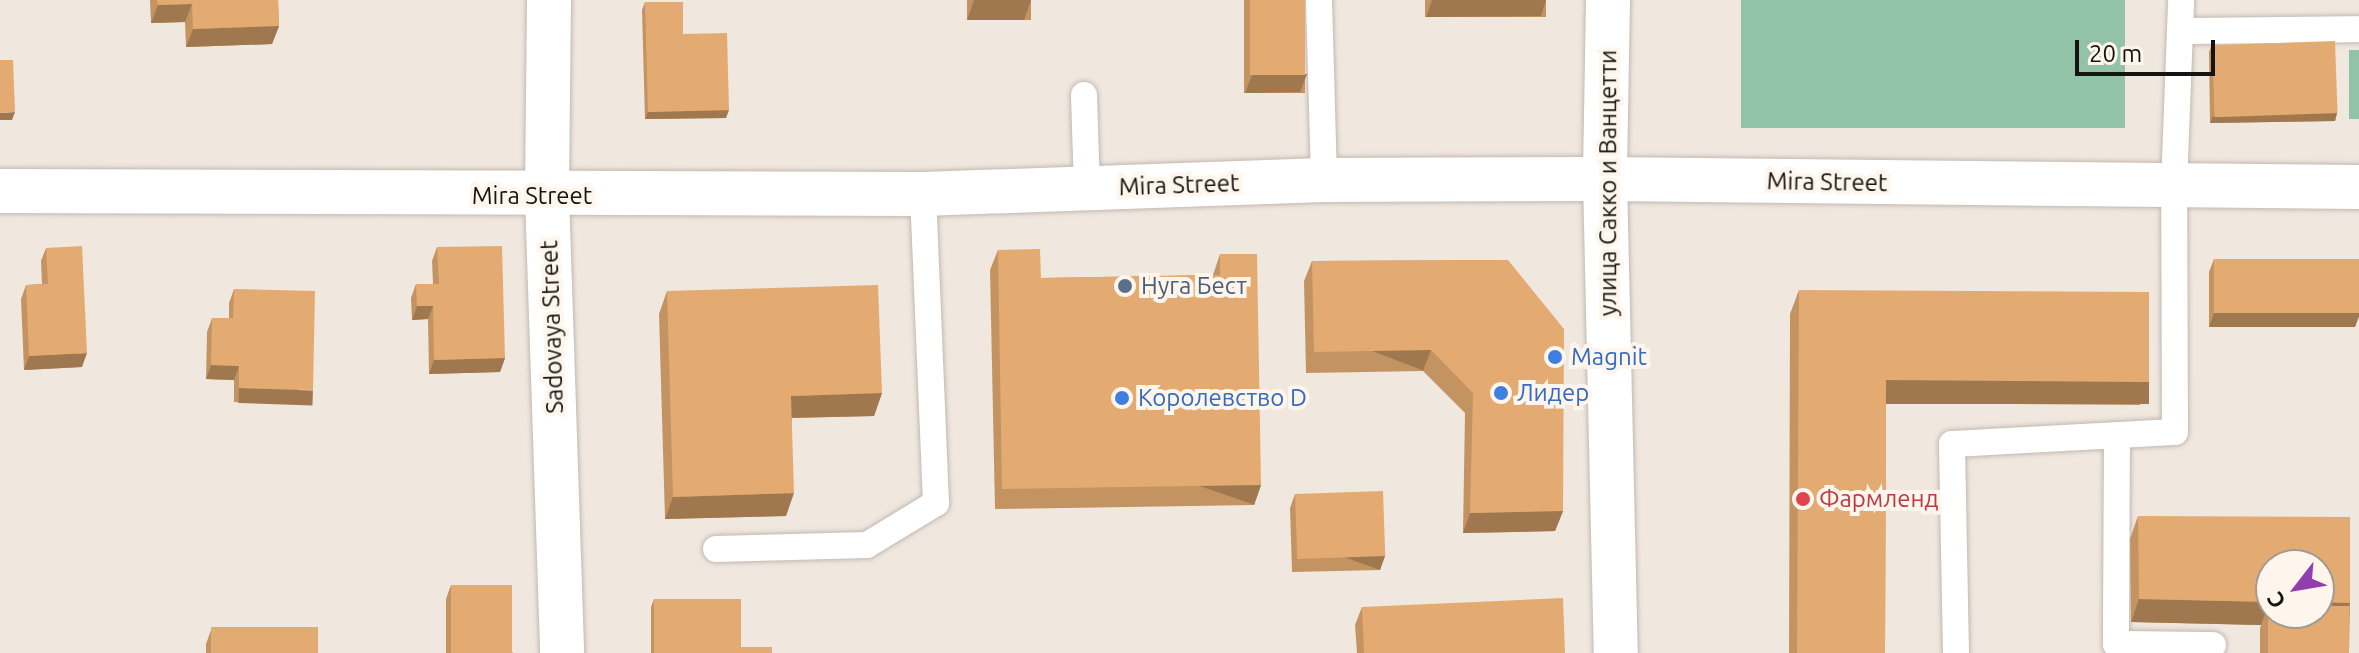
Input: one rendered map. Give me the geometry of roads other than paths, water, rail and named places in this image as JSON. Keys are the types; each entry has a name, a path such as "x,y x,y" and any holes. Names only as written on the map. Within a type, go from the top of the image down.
{"main road":[{"name":"Sadovaya Street","path":"549,0 547,196 562,653"},
{"name":"улица Сакко и Ванцетти","path":"1608,0 1605,179 1616,653"},
{"name":"Mira Street","path":"0,191 547,196 923,194 1324,180 1605,179 2359,187"}],"lane":[{"path":"1319,0 1324,180"},
{"path":"1956,653 1952,444 2175,432 2174,186 2181,0"},
{"path":"2181,31 2359,29"},
{"path":"1084,95 1087,188"},
{"path":"716,549 867,545 936,503 923,194"},
{"path":"2117,436 2116,644 2213,645"}],"place":[{"name":"Нуга Бест","path":"1125,286"},
{"name":"Magnit","path":"1555,357"},
{"name":"Лидер","path":"1501,393"},
{"name":"Королевство D","path":"1122,398"},
{"name":"Фармленд","path":"1803,499"}]}
